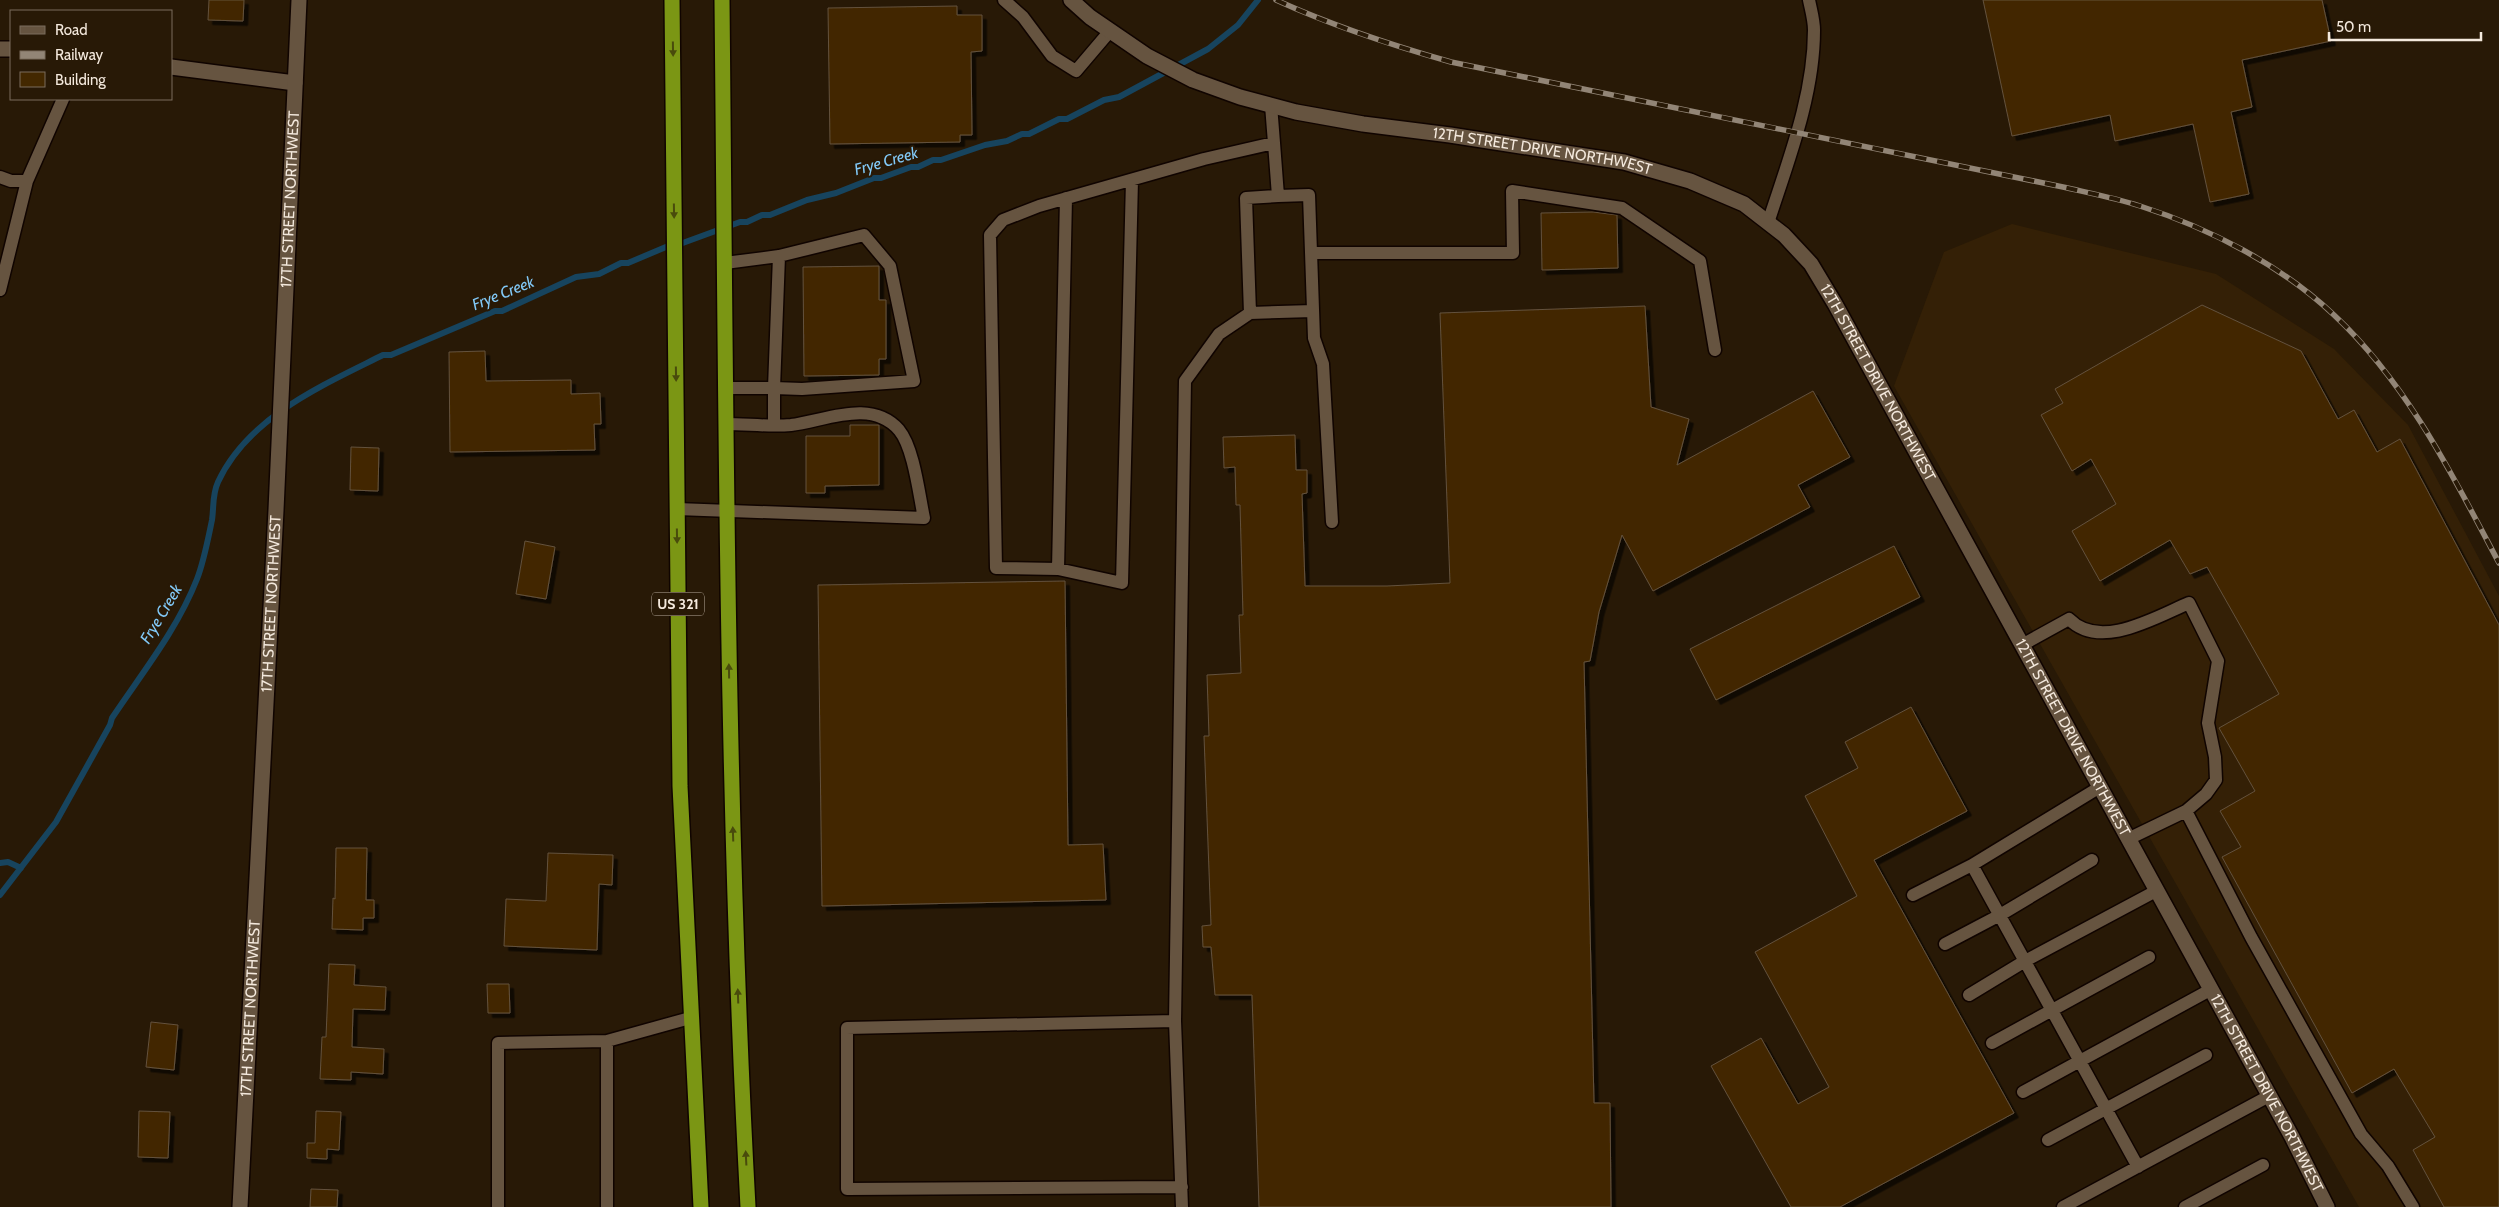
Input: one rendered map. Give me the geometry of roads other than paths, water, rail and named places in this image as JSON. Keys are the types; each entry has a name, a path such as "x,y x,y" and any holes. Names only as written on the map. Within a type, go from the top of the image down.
{"highway":[{"name":"US 321","path":"672,0 680,786 690,1018 701,1207"},
{"path":"722,0 731,787 741,1080 748,1207"}],"street":[{"name":"17TH STREET NORTHWEST","path":"240,1207 276,510 299,0"},
{"name":"12TH STREET DRIVE NORTHWEST","path":"1071,0 1110,31 1146,56 1192,80 1240,97 1363,124 1450,135 1624,162 1690,181 1744,204 1784,235 1811,264 1836,304 2269,1096 2327,1207"},
{"path":"172,67 295,82"}],"lane":[{"path":"1004,0 1023,17 1052,56 1076,71 1110,31"},
{"path":"1768,223 1797,131 1811,65 1814,29 1809,0"},
{"path":"0,290 27,180 63,100"},
{"path":"1271,105 1278,196"},
{"path":"1132,180 1122,583 1058,569 996,568 990,235 1003,220 1066,198 1204,159 1274,143"},
{"path":"0,177 11,180 27,180"},
{"path":"1312,253 1513,253 1512,191 1622,208 1700,261 1715,350"},
{"path":"1250,313 1246,198 1309,195 1314,338 1323,364 1332,522"},
{"path":"1058,569 1066,198"},
{"path":"724,263 779,256 864,235 890,266 914,381 802,389 726,388"},
{"path":"774,425 779,256"},
{"path":"1182,1207 1175,1021 1185,380 1219,334 1250,313 1314,311"},
{"path":"677,509 924,518 908,450 900,431 884,417 865,414 831,415 791,425 726,424"},
{"path":"2022,645 2069,619 2076,627 2088,630 2122,632 2189,602 2218,661 2208,723 2215,757 2216,780 2206,794 2186,811 2128,839"},
{"path":"1913,895 1972,865 2100,787"},
{"path":"2186,811 2251,937 2361,1134 2388,1166 2413,1207"},
{"path":"1945,944 2000,915 2092,860"},
{"path":"1972,865 2138,1167"},
{"path":"1968,995 2025,961 2156,891"},
{"path":"1992,1043 2149,957"},
{"path":"2023,1092 2210,990"},
{"path":"498,1207 498,1043 607,1041 690,1018"},
{"path":"1175,1021 847,1028 847,1189 1182,1187"},
{"path":"607,1041 607,1207"},
{"path":"2048,1140 2206,1055"},
{"path":"2063,1207 2269,1096"},
{"path":"2185,1207 2263,1165"}],"waterway":[{"name":"Frye Creek","path":"0,895 56,822 110,725 112,718 180,616 202,565 212,520 216,487 231,459 248,439 289,405 336,378 383,355 391,355 495,311 502,311 576,277 599,274 621,263 628,263 673,244 680,244 740,222 747,222 762,215 770,215 807,200 836,193 874,178 881,178 985,145 1007,141 1022,134 1029,134 1059,119 1067,119 1104,100 1119,97 1208,49 1238,25 1258,0"},
{"path":"0,863 8,862 21,868"}],"railway":[{"path":"1276,0 1362,34 1451,62 2063,187 2131,203 2192,225 2243,250 2291,280 2334,315 2360,342 2384,370 2427,432 2499,563"}]}
